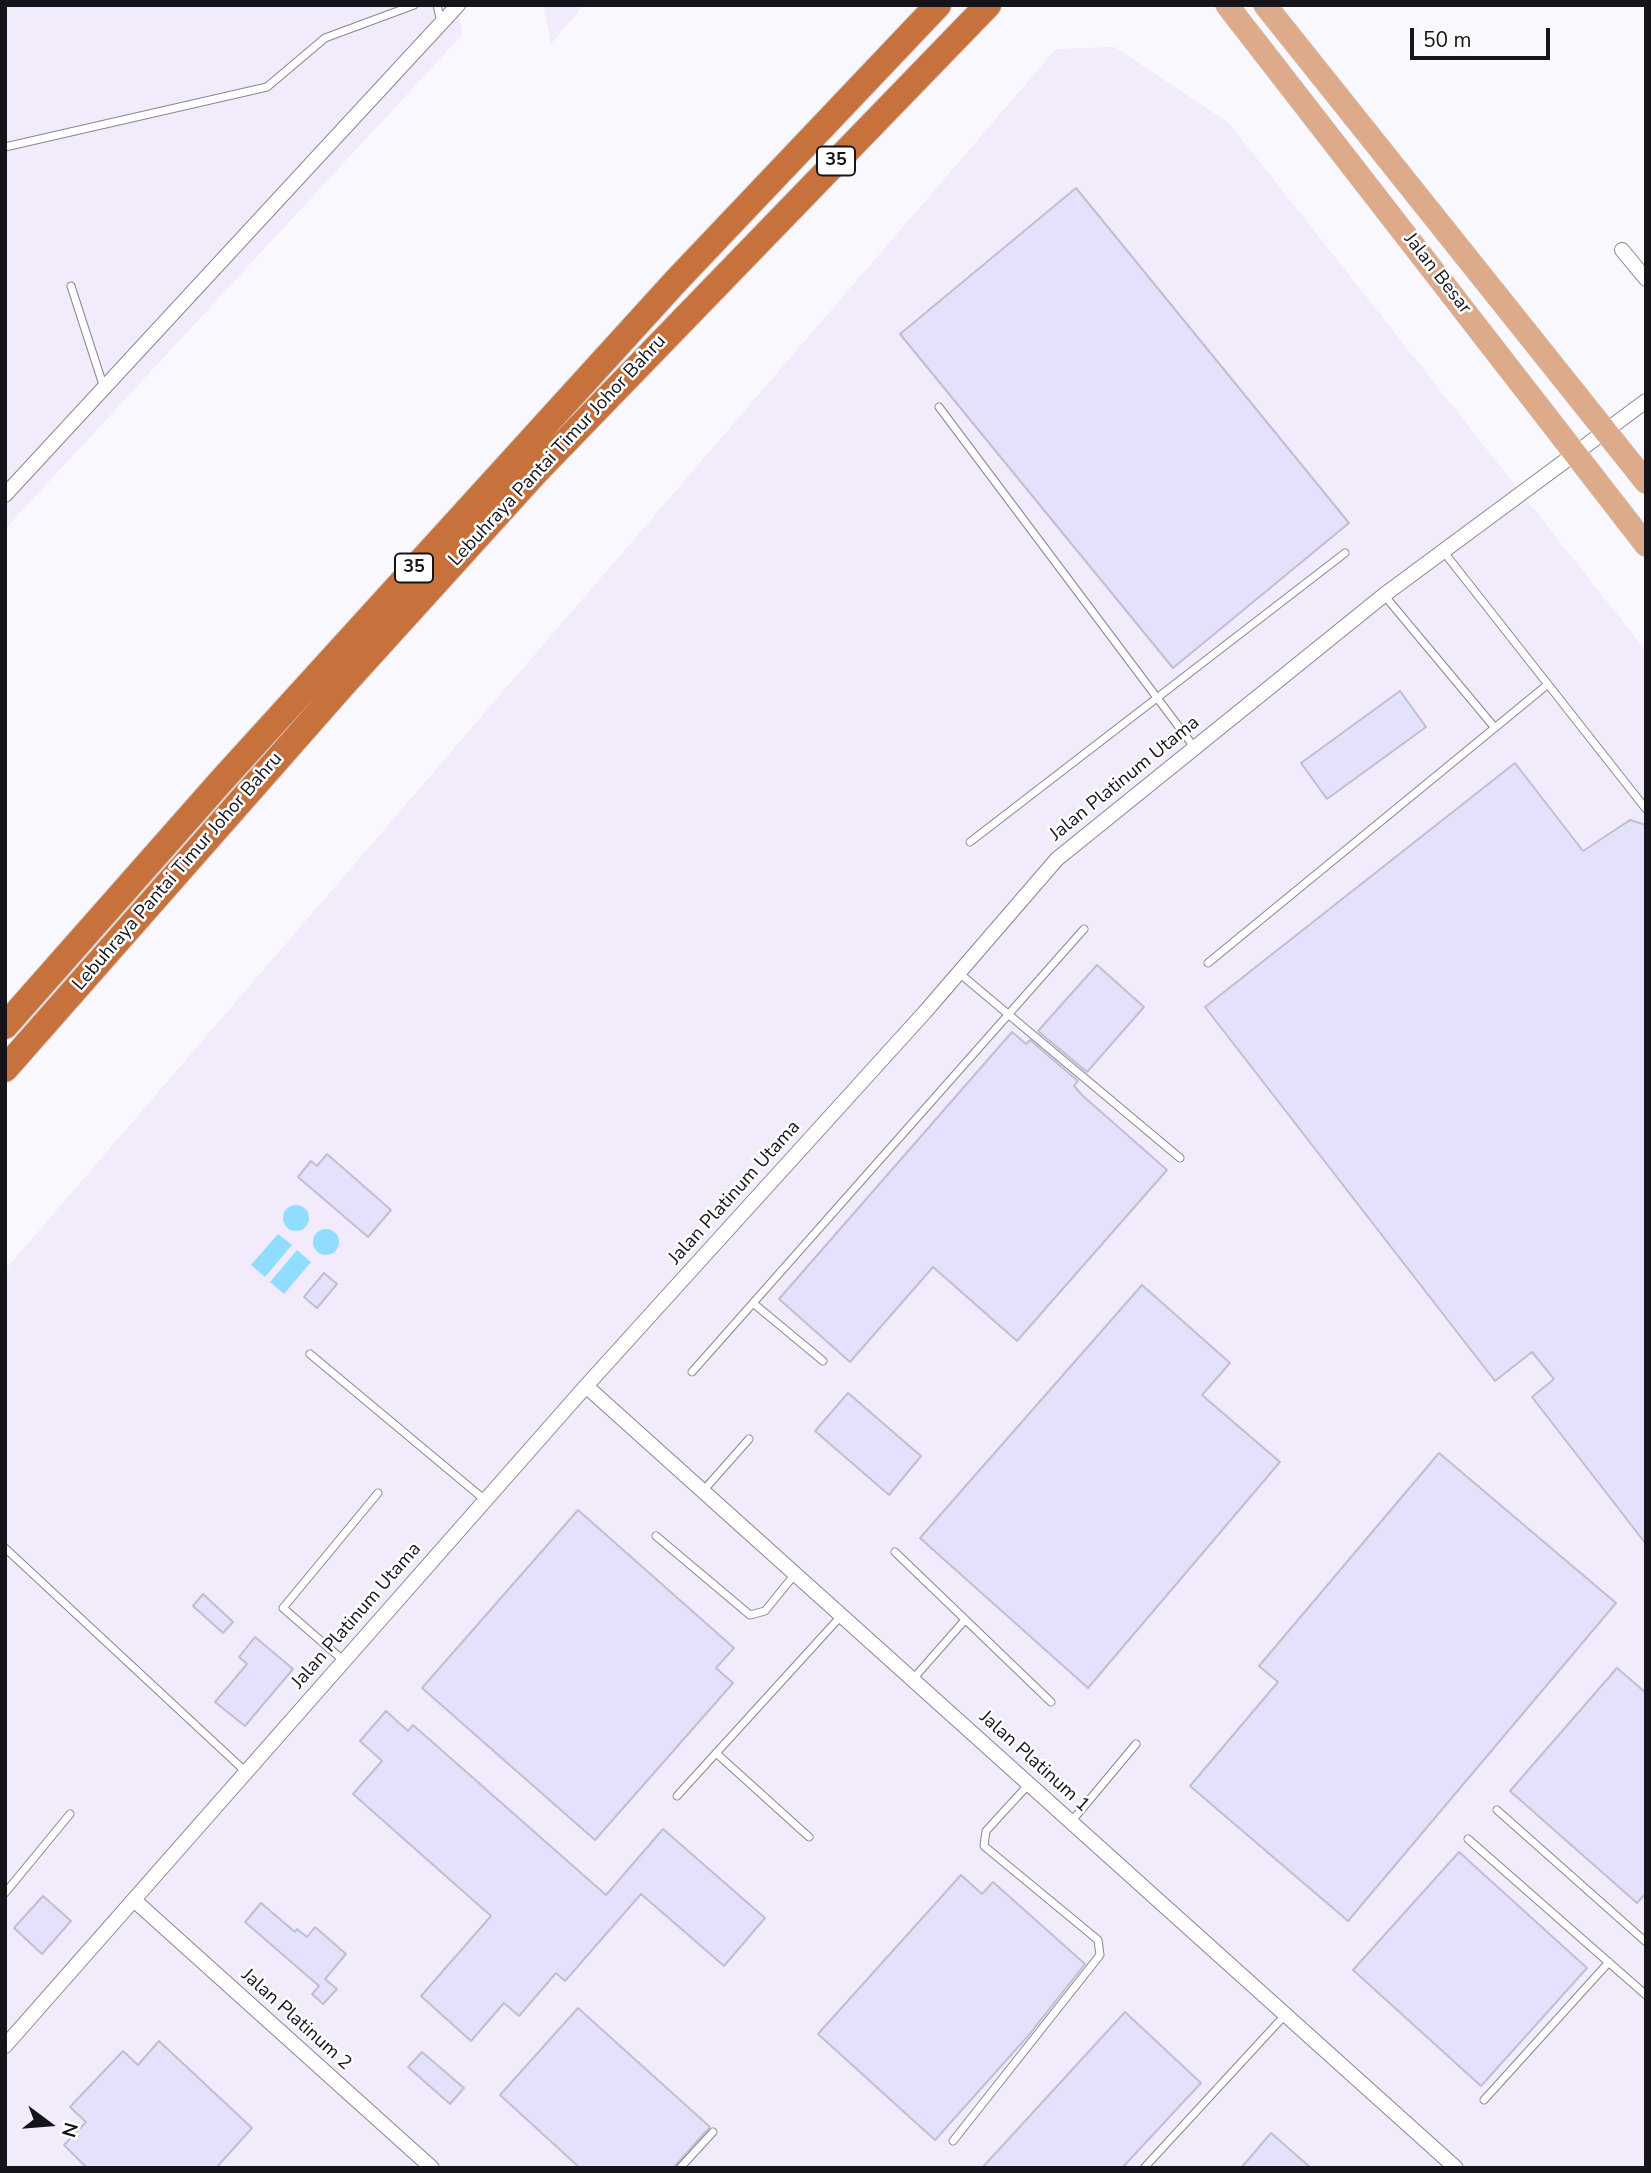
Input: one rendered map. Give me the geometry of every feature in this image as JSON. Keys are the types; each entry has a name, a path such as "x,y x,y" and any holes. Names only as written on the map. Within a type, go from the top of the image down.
{"highway":[{"name":"Lebuhraya Pantai Timur Johor Bahru","path":"5,1026 213,790 676,281 937,5"},
{"name":"Lebuhraya Pantai Timur Johor Bahru","path":"5,1069 525,483 988,5"}],"main road":[{"name":"Jalan Besar","path":"1227,5 1646,545"},
{"name":"Jalan Besar","path":"1265,5 1646,482"}],"street":[{"path":"5,495 458,5"},
{"path":"1622,250 1646,279"},
{"name":"Jalan Platinum Utama","path":"5,2046 586,1386 959,973 1065,851 1384,595 1646,401"},
{"name":"Jalan Platinum 1","path":"586,1386 1456,2168"},
{"name":"Jalan Platinum 2","path":"134,1900 432,2168"}],"lane":[{"path":"5,148 267,87 325,37 414,5"},
{"path":"437,5 441,23"},
{"path":"71,286 104,388"},
{"path":"939,407 1194,747"},
{"path":"1443,551 1646,809"},
{"path":"970,842 1156,696 1345,553"},
{"path":"1384,595 1495,728"},
{"path":"1208,963 1547,685"},
{"path":"692,1372 1084,929"},
{"path":"959,973 1180,1158"},
{"path":"752,1303 823,1362"},
{"path":"310,1354 485,1500"},
{"path":"703,1491 749,1439"},
{"path":"344,1661 283,1608 378,1493"},
{"path":"656,1536 750,1615 765,1611 795,1574"},
{"path":"5,1548 246,1772"},
{"path":"895,1552 1051,1702"},
{"path":"677,1796 842,1616"},
{"path":"913,1679 964,1620"},
{"path":"1071,1822 1136,1744"},
{"path":"716,1753 809,1837"},
{"path":"953,2141 1100,1955 1098,1940 984,1846 986,1831 1029,1784"},
{"path":"1497,1810 1646,1942"},
{"path":"5,1893 70,1814"},
{"path":"1468,1839 1646,1995"},
{"path":"1484,2100 1609,1962"},
{"path":"1144,2168 1285,2014"},
{"path":"680,2168 713,2132"}],"shaded area":[{"path":"5,5 456,5 463,34 5,529"},
{"path":"543,5 584,5 551,44"},
{"path":"1115,47 1229,123 1646,651 1646,2168 5,2168 5,1270 1056,49"}],"water":[{"path":"296,1205 305,1209 309,1218 305,1227 296,1231 287,1227 283,1218 287,1209"},
{"path":"326,1229 335,1233 339,1242 335,1251 326,1255 317,1251 313,1242 317,1233"},
{"path":"278,1234 292,1245 265,1277 251,1265"},
{"path":"297,1250 311,1262 284,1294 270,1282"}],"building":[{"path":"1076,188 1349,523 1173,668 900,334"},
{"path":"1400,691 1426,727 1327,799 1301,763"},
{"path":"1515,763 1583,851 1630,820 1646,825 1646,1544 1532,1397 1554,1379 1532,1352 1495,1381 1205,1007"},
{"path":"1097,965 1144,1007 1087,1072 1038,1031"},
{"path":"1012,1032 1026,1044 1030,1040 1078,1081 1074,1086 1083,1096 1167,1170 1017,1341 933,1267 850,1362 779,1299"},
{"path":"327,1154 391,1210 368,1237 298,1177 311,1161 317,1166"},
{"path":"324,1273 337,1284 317,1308 304,1297"},
{"path":"1142,1285 1230,1363 1202,1395 1280,1462 1088,1688 920,1538"},
{"path":"848,1393 921,1456 889,1495 815,1431"},
{"path":"1439,1453 1616,1603 1348,1921 1190,1786 1278,1682 1259,1666"},
{"path":"578,1510 734,1648 716,1668 733,1683 595,1840 422,1688"},
{"path":"203,1594 233,1622 223,1633 193,1606"},
{"path":"255,1637 293,1669 245,1726 215,1702 247,1664 239,1657"},
{"path":"1617,1668 1646,1693 1646,1893 1637,1903 1510,1791"},
{"path":"386,1711 408,1731 413,1725 606,1895 663,1829 765,1918 724,1966 641,1894 565,1981 556,1973 519,2016 504,2003 471,2041 421,1996 491,1916 353,1794 382,1761 360,1741"},
{"path":"1459,1852 1587,1968 1481,2086 1353,1970"},
{"path":"961,1875 982,1894 993,1882 1085,1964 1028,2036 935,2140 818,2034"},
{"path":"43,1896 71,1921 42,1954 14,1928"},
{"path":"261,1903 295,1932 297,1929 307,1937 315,1927 346,1954 325,1979 337,1989 323,2004 312,1994 319,1986 245,1922"},
{"path":"578,2008 710,2127 673,2168 580,2168 500,2095"},
{"path":"1125,2012 1201,2083 1122,2168 982,2168"},
{"path":"159,2041 252,2128 216,2168 87,2168 64,2145 86,2122 70,2107 123,2051 138,2065"},
{"path":"422,2052 464,2088 450,2104 408,2067"},
{"path":"1271,2133 1311,2168 1241,2168"}]}
